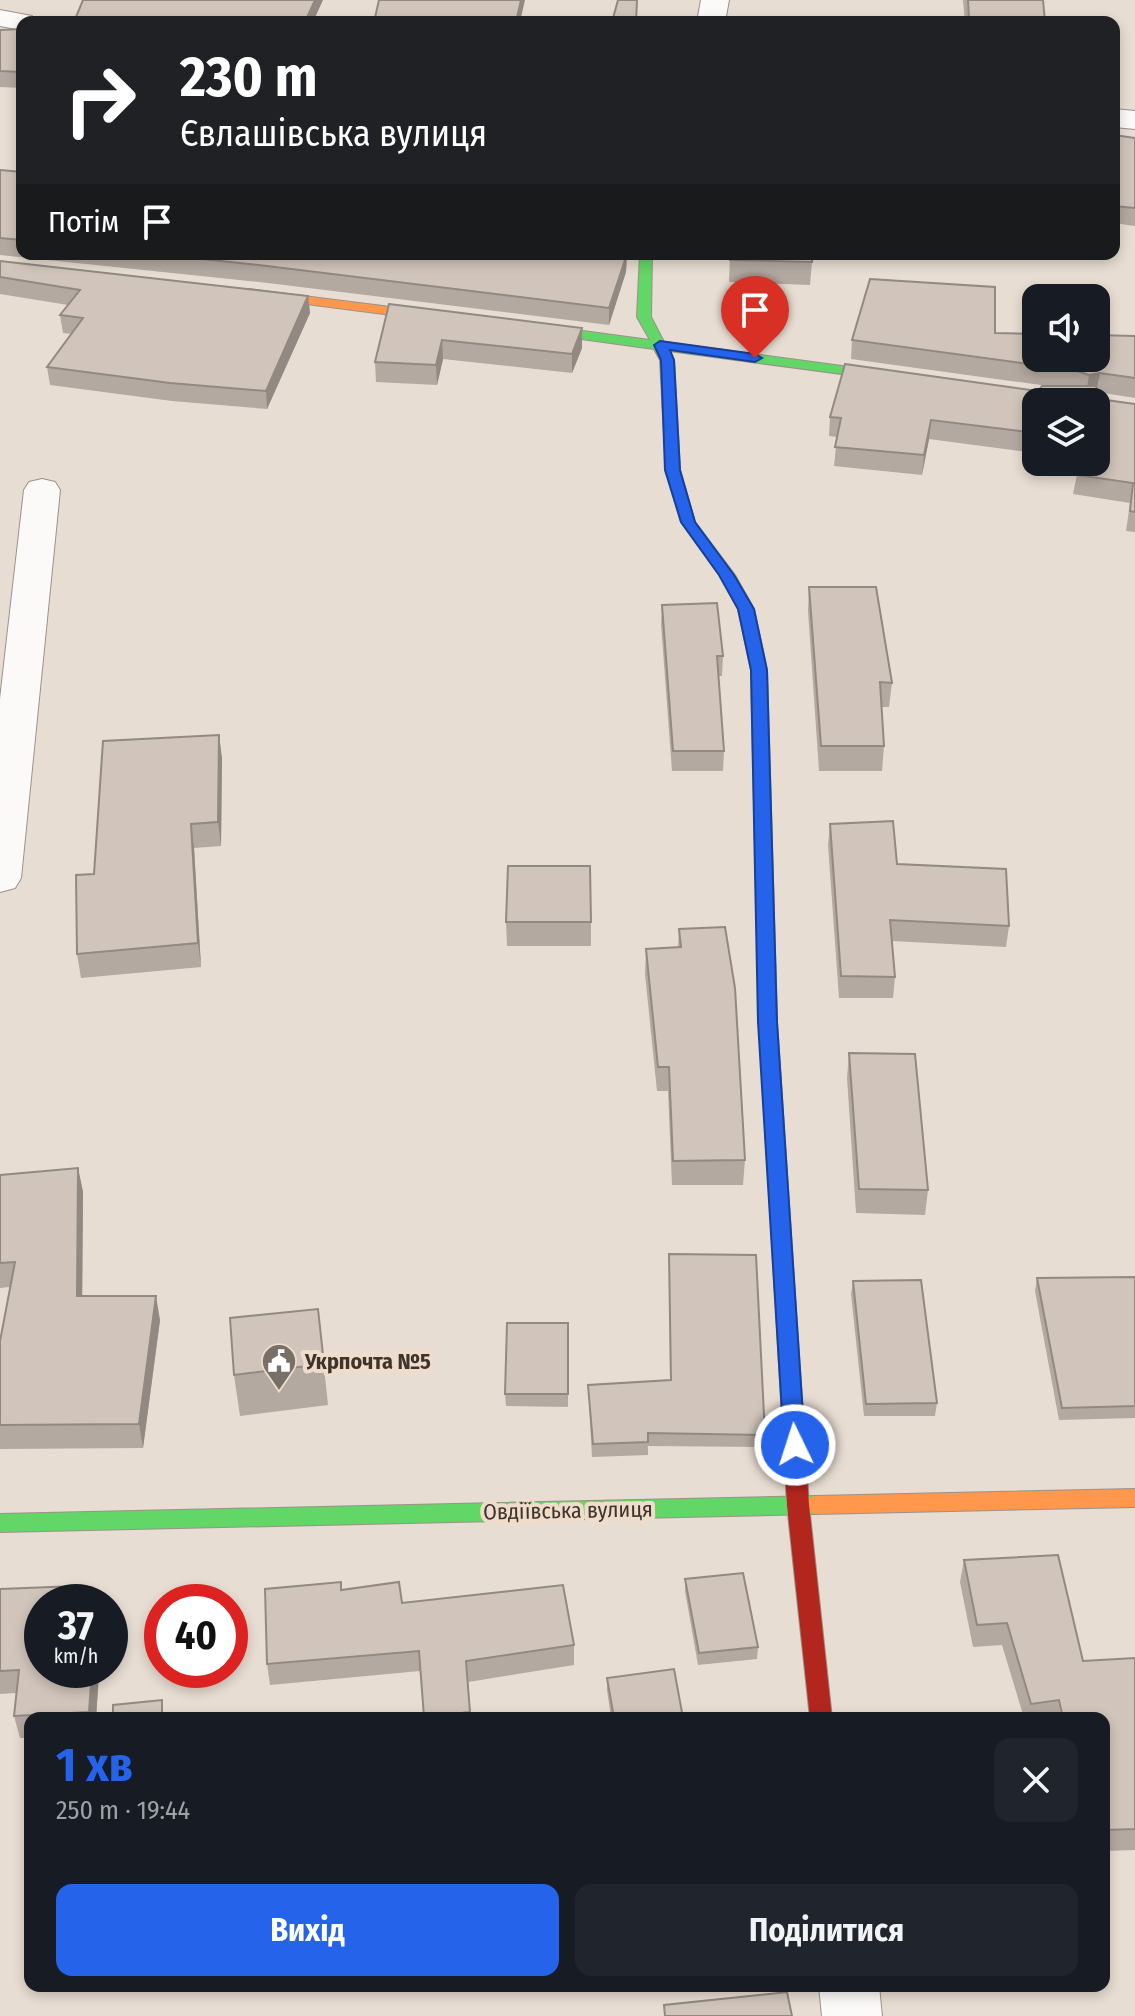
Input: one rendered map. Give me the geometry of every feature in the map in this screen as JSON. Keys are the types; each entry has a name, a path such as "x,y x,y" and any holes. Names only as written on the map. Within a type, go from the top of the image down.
{"street":[{"path":"646,260 644,317 667,360 673,470 688,522 727,575 746,609 759,670 768,1022 798,1505 820,1712"},
{"path":"238,291 457,319"},
{"path":"504,325 913,380"},
{"path":"0,878 42,490"},
{"name":"Овдіївська вулиця","path":"0,1523 1135,1498"},
{"path":"850,1992 852,2016"}],"building":[{"path":"83,0 315,0 308,16 76,16"},
{"path":"379,0 521,0 517,16 375,16"},
{"path":"618,0 637,0 636,16 614,16"},
{"path":"968,0 1043,0 1044,16 969,16"},
{"path":"16,29 16,72 0,71 0,30"},
{"path":"1120,136 1135,138 1135,208 1120,207"},
{"path":"0,170 16,171 16,239 0,238"},
{"path":"211,260 625,260 609,308"},
{"path":"730,260 812,260 812,262"},
{"path":"0,261 308,296 266,391 170,383 47,367 83,318 60,315 80,290 0,277"},
{"path":"870,279 995,287 995,333 1022,334 1022,363 852,340"},
{"path":"389,304 582,328 572,354 442,340 436,365 375,362"},
{"path":"1110,335 1135,336 1135,378 1100,373 1089,375 1080,372 1110,372"},
{"path":"845,364 1022,389 1022,431 931,420 924,455 835,447 841,418 830,417"},
{"path":"1042,386 1096,388 1040,388"},
{"path":"1110,401 1135,404 1135,512 1130,511 1133,483 1084,476 1110,476"},
{"path":"809,587 876,587 892,683 880,682 884,746 821,746"},
{"path":"717,603 723,656 717,656 724,751 673,751 662,605"},
{"path":"219,735 218,822 191,824 198,943 77,954 76,875 94,874 103,741"},
{"path":"893,821 897,864 1006,869 1009,926 890,920 895,977 841,976 830,824"},
{"path":"508,866 590,866 591,922 506,922"},
{"path":"725,927 735,988 745,1160 673,1161 669,1067 658,1067 646,949 681,947 679,929"},
{"path":"849,1053 915,1054 928,1190 859,1189"},
{"path":"78,1168 77,1296 156,1296 139,1424 0,1425 0,1341 15,1262 0,1263 0,1175"},
{"path":"669,1254 756,1255 765,1435 648,1433 648,1442 593,1444 588,1385 671,1380"},
{"path":"1135,1277 1135,1406 1062,1408 1037,1278"},
{"path":"921,1280 937,1403 866,1404 853,1281"},
{"path":"318,1309 324,1364 234,1375 230,1318"},
{"path":"507,1323 568,1323 568,1394 505,1394"},
{"path":"1058,1555 1083,1661 1135,1658 1135,1829 1110,1830 1110,1712 1062,1712 1059,1700 1031,1704 1007,1623 977,1625 964,1560"},
{"path":"743,1573 758,1647 699,1653 685,1579"},
{"path":"341,1582 341,1590 399,1582 402,1603 563,1585 574,1645 466,1661 470,1712 424,1712 419,1651 267,1664 265,1589"},
{"path":"24,1588 24,1688 91,1688 89,1712 24,1712 24,1715 14,1716 19,1670 0,1671 0,1589"},
{"path":"674,1669 682,1712 613,1712 607,1678"},
{"path":"162,1700 162,1712 113,1712 113,1705"},
{"path":"787,1992 792,2016 665,2016 664,2005"}],"traffic: fast":[{"path":"646,260 644,317 667,360 673,470 688,522 727,575 746,609 759,670 768,1022 786,1311"},
{"path":"523,327 902,378"},
{"path":"0,1523 815,1505"}],"traffic: slow":[{"path":"249,293 446,318"},
{"path":"815,1505 1135,1498"}],"traffic: jam":[{"path":"786,1311 798,1505 820,1712"}],"place":[{"name":"Укрпочта №5","path":"279,1392"}],"route":[{"path":"755,358 660,345 667,360 673,470 688,522 727,575 746,609 759,670 768,1022 795,1445"}]}
